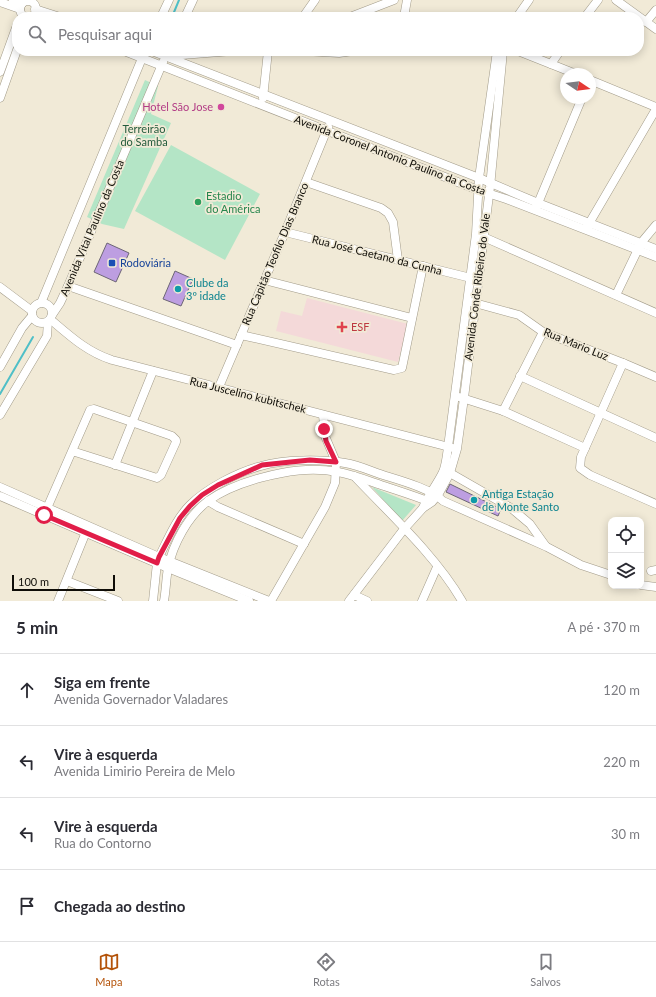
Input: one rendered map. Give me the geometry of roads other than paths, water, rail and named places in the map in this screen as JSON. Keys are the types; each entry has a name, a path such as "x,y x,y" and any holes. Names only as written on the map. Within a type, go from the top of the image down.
{"street":[{"path":"13,0 29,9"},
{"path":"163,12 169,0"},
{"path":"187,12 193,0"},
{"path":"307,12 315,0"},
{"path":"363,12 394,0"},
{"path":"405,12 408,0"},
{"path":"521,12 529,0"},
{"path":"589,12 598,0"},
{"path":"616,0 632,12"},
{"path":"0,2 41,12"},
{"path":"656,10 646,22 656,29"},
{"path":"0,72 12,52"},
{"path":"0,96 12,56"},
{"name":"Avenida Vital Paulino da Costa","path":"41,303 144,56"},
{"name":"Avenida Coronel Antonio Paulino da Costa","path":"146,56 161,66 478,190 536,207 640,246 656,249"},
{"name":"Avenida Vital Paulino da Costa","path":"0,415 47,336 50,319 68,286 166,56"},
{"name":"Avenida Coronel Antonio Paulino da Costa","path":"174,56 220,77 490,182 536,207"},
{"path":"262,105 268,56"},
{"name":"Avenida Conde Ribeiro do Vale","path":"480,235 478,190 479,178 496,56"},
{"name":"Avenida Conde Ribeiro do Vale","path":"452,448 454,396 471,302 480,235 489,194 502,56"},
{"path":"531,56 561,68"},
{"path":"551,64 557,56"},
{"path":"216,87 220,77"},
{"path":"587,227 656,108 596,83"},
{"path":"536,207 579,104"},
{"path":"488,109 497,111"},
{"name":"Rua Capitão Teofilo Dias Branco","path":"219,387 331,121"},
{"path":"482,149 494,151"},
{"path":"306,182 381,208 388,213 393,222 398,260"},
{"path":"616,295 640,246 656,225"},
{"name":"Rua José Caetano da Cunha","path":"285,232 474,279"},
{"path":"480,235 656,313"},
{"name":"Avenida Coronel Antonio Paulino da Costa","path":"640,246 656,257"},
{"path":"241,335 394,370 402,368 423,266"},
{"path":"264,280 412,318"},
{"path":"68,286 237,345"},
{"path":"0,288 32,314 39,323 50,319 50,307 41,303 35,306 32,314 22,328 0,368"},
{"name":"Avenida Conde Ribeiro do Vale","path":"429,501 438,496 447,472 464,398 471,302"},
{"name":"Rua Mario Luz","path":"471,302 518,315 543,332 656,377"},
{"name":"Rua Juscelino kubitschek","path":"50,319 88,350 98,356 452,448"},
{"path":"503,411 543,332"},
{"path":"624,363 581,457 580,468 590,475 656,504"},
{"path":"115,465 153,371"},
{"path":"520,376 656,438"},
{"path":"454,396 503,411 585,448"},
{"path":"46,511 88,412 91,409 174,437 176,442 159,477 154,478 72,451"},
{"path":"169,565 270,601 304,544 332,492 336,478 336,462 325,436 323,414"},
{"path":"153,601 158,560 180,518 202,495 218,485 262,465 310,460 336,462 357,466 413,485 547,547 581,565 608,574"},
{"path":"164,601 169,565 176,544 184,529 195,514 208,502 227,490 277,473 306,470 336,472 353,476 429,501"},
{"path":"447,472 511,508 530,524 547,547"},
{"path":"353,476 438,566 462,601"},
{"path":"0,487 46,511"},
{"path":"0,496 46,511 87,528 249,601"},
{"path":"367,601 351,598 404,529 429,501 438,496"},
{"path":"208,502 218,508 304,544"},
{"path":"58,601 87,528"},
{"path":"422,601 438,566"},
{"path":"66,581 118,601"},
{"path":"644,585 656,587"}],"waterway":[{"path":"174,12 179,0"},
{"path":"0,394 33,337"}],"place":[{"name":"Hotel São Jose","path":"221,107"},
{"name":"Estadio do América","path":"198,202"},
{"name":"Rodoviária","path":"112,263"},
{"name":"Clube da 3º idade","path":"178,289"},
{"name":"ESF","path":"342,327"},
{"name":"Antiga Estação de Monte Santo","path":"474,500"}],"park label":[{"name":"Terreirão do Samba","path":"144,135"}]}
